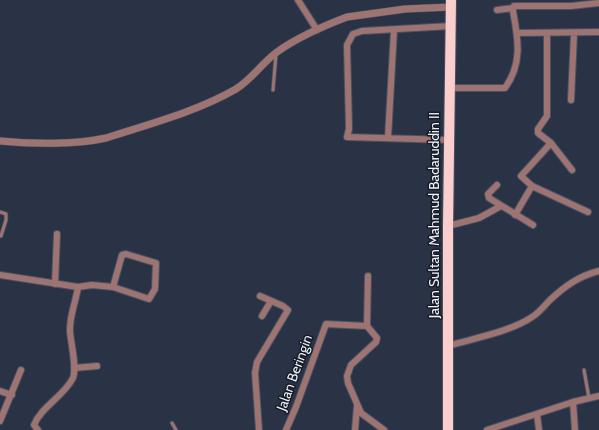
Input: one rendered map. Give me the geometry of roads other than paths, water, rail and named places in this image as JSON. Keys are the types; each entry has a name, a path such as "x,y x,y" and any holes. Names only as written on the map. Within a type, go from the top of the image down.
{"highway":[{"name":"Jalan Sultan Mahmud Badaruddin II","path":"448,430 448,226 451,3"}],"street":[{"path":"298,0 317,30"},
{"path":"0,141 38,143 90,141 106,138 202,105 235,90 246,82 276,52 317,30 347,17 451,3"},
{"path":"497,10 513,8 514,6 570,6 599,3"},
{"path":"450,88 505,88 517,68 517,33 513,8"},
{"path":"449,140 347,137 349,129 347,45 350,38 357,32 451,26"},
{"path":"388,138 394,30"},
{"path":"517,33 574,34 599,32"},
{"path":"547,34 547,116 538,129 538,133 551,143 572,170"},
{"path":"571,100 574,34"},
{"path":"551,143 521,176 532,186 588,212"},
{"path":"497,185 488,197 533,225"},
{"path":"515,215 532,186"},
{"path":"448,226 479,218 501,206"},
{"path":"55,284 57,234"},
{"path":"0,275 78,287 92,285 114,287 150,299 155,289 156,262 126,254 122,255 114,287"},
{"path":"448,346 505,330 523,322 532,317 574,280 599,271"},
{"path":"368,276 367,326 376,335 377,340 351,364 347,376 348,383 361,413 384,430"},
{"path":"37,430 35,423 61,396 74,377 70,330 72,311 78,287"},
{"path":"259,430 255,373 257,362 288,310 283,306 260,296"},
{"path":"262,316 271,301"},
{"name":"Jalan Beringin","path":"286,430 296,407 326,324 367,326"},
{"path":"74,368 97,366"},
{"path":"0,421 21,370"},
{"path":"0,391 12,395"},
{"path":"487,430 572,402 599,396"},
{"path":"572,402 575,430"},
{"path":"355,430 357,405"},
{"path":"537,414 539,430"}],"lane":[{"path":"273,90 276,52"},
{"path":"0,212 6,214 6,220 1,236"},
{"path":"584,370 589,398"},
{"path":"172,423 176,430"}]}
